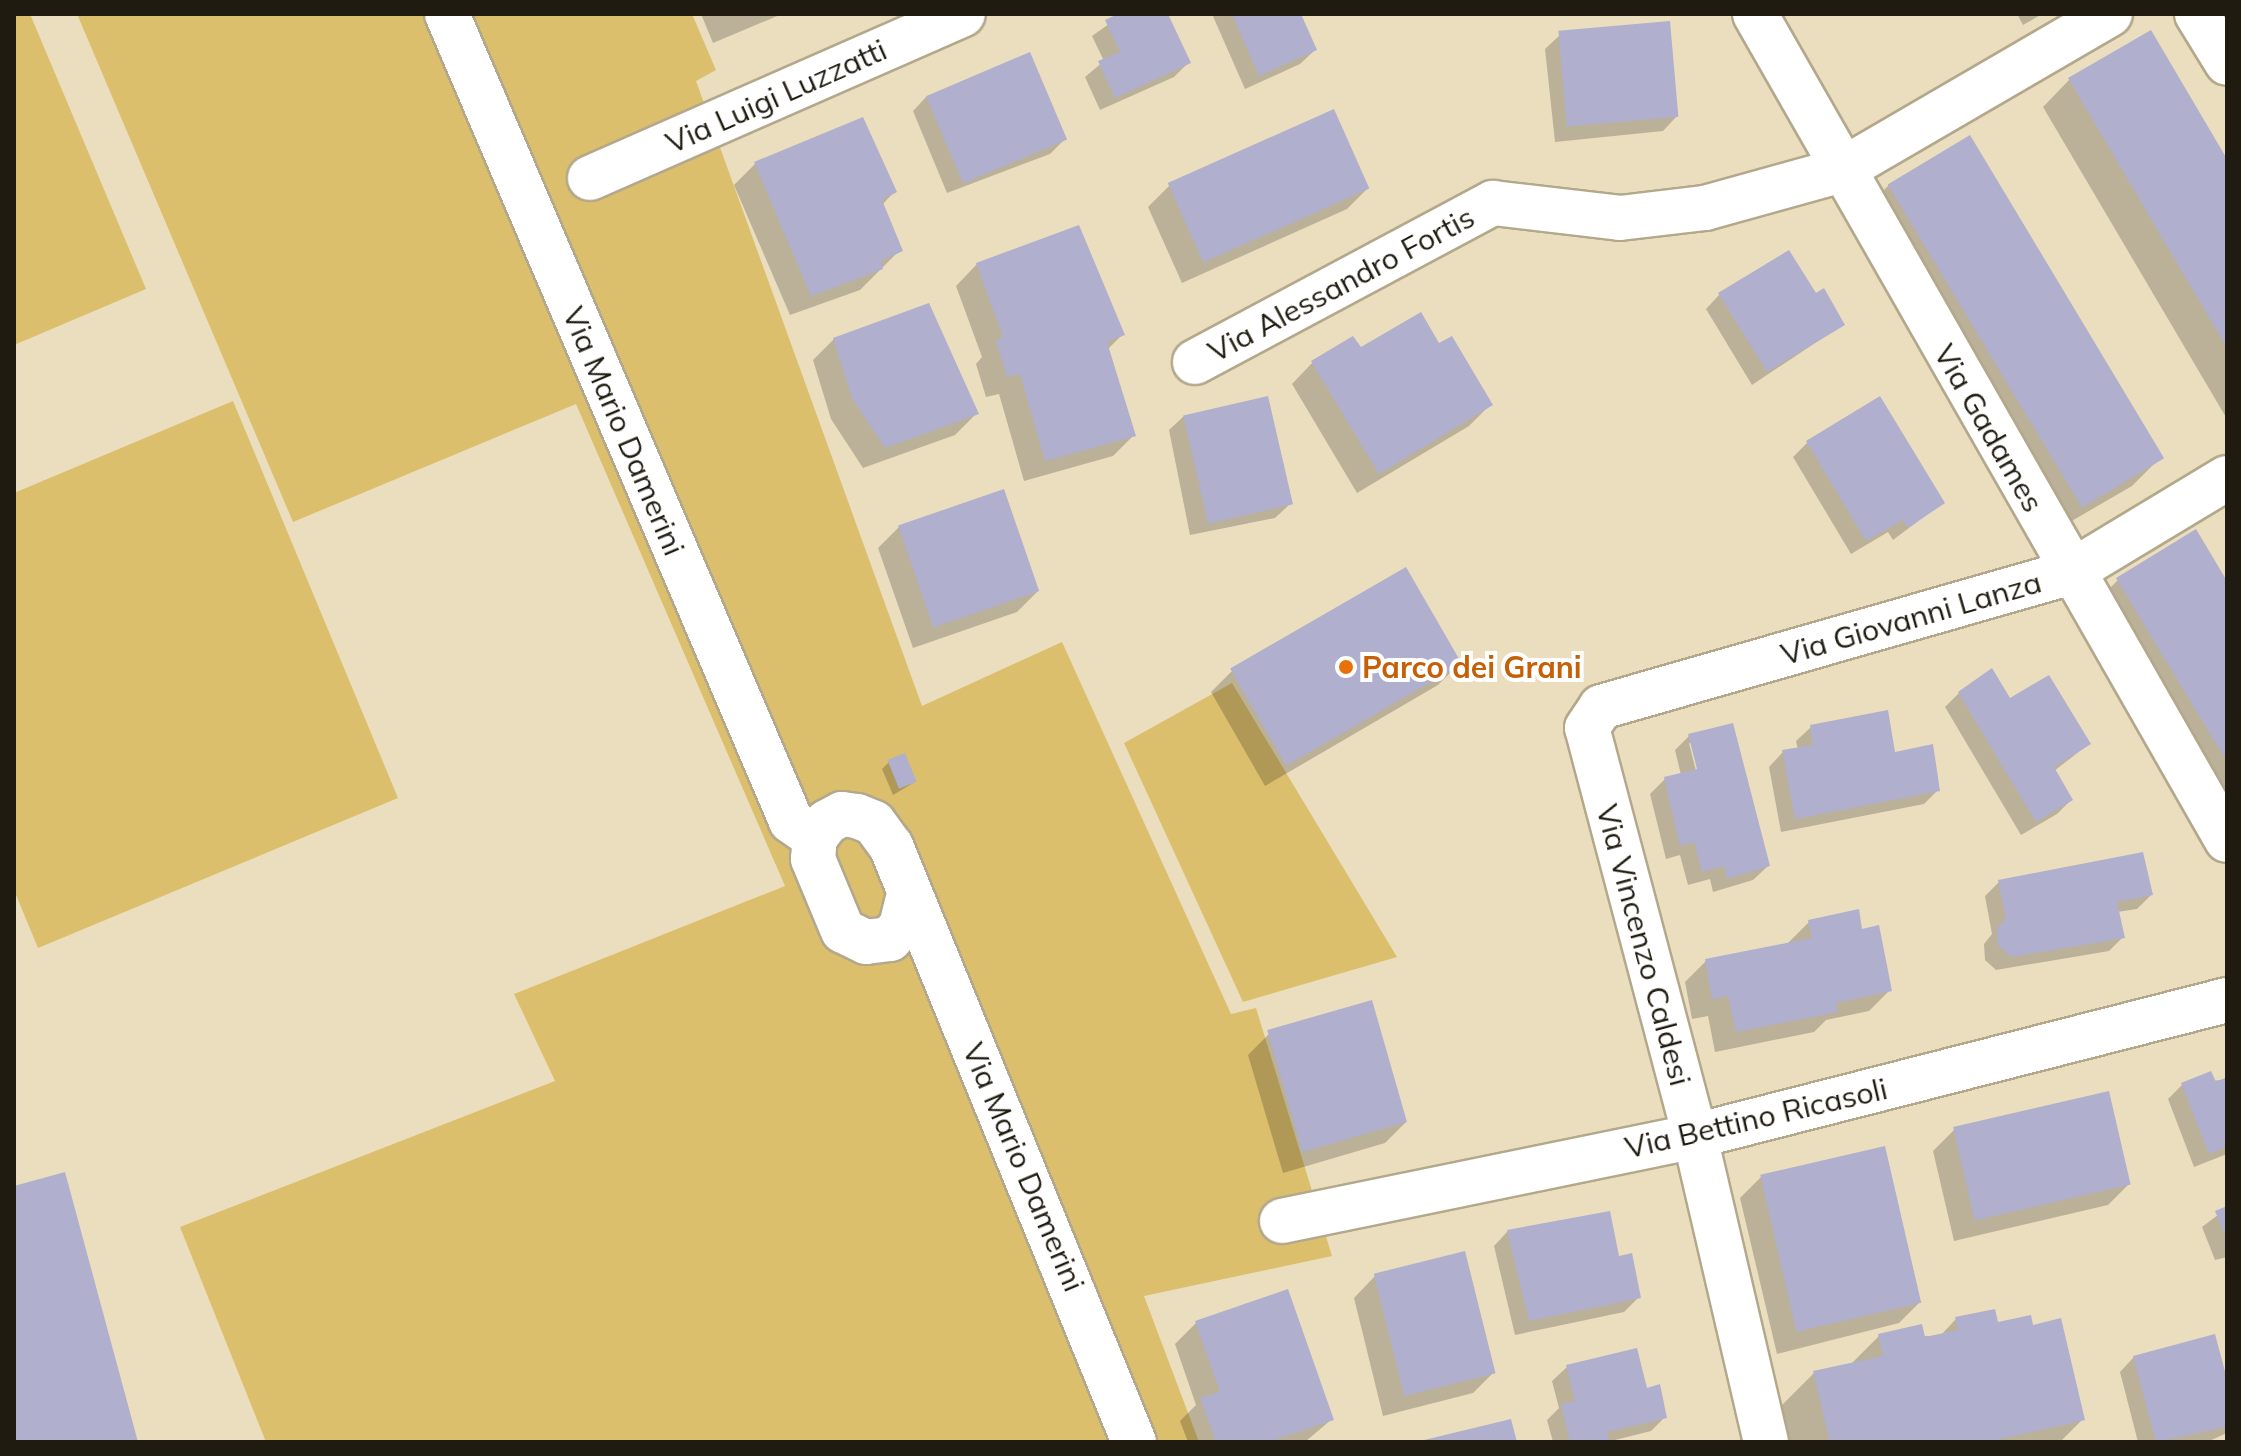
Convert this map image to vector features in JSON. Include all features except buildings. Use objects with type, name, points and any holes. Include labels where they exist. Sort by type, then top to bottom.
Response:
[{"type":"street","name":"Via Mario Damerini","points":[[447,14],[791,821],[815,838],[827,822],[842,814],[874,823],[891,846],[1066,1264],[1134,1442]]},
{"type":"street","name":"Via Luigi Luzzatti","points":[[590,178],[963,14]]},
{"type":"street","name":"Via Gadames","points":[[1755,14],[2071,572],[2227,840]]},
{"type":"street","name":"Via Alessandro Fortis","points":[[1195,362],[1493,203],[1620,218],[1705,208],[1842,170],[2110,14]]},
{"type":"street","points":[[2197,14],[2227,63]]},
{"type":"street","name":"Via Giovanni Lanza","points":[[1587,728],[1601,707],[2071,572],[2227,478]]},
{"type":"street","name":"Via Vincenzo Caldesi","points":[[1587,728],[1695,1136],[1766,1442]]},
{"type":"street","points":[[815,838],[813,859],[843,931],[866,942],[890,939],[901,926],[909,894]]},
{"type":"street","name":"Via Bettino Ricasoli","points":[[1282,1221],[1695,1136],[2227,1000]]},
{"type":"shaded area","points":[[14,14],[30,14],[146,289],[14,345]]},
{"type":"shaded area","points":[[77,14],[692,14],[716,70],[696,81],[922,706],[1062,642],[1231,1014],[1256,1008],[1332,1256],[1144,1296],[1199,1442],[266,1442],[180,1227],[555,1081],[514,994],[785,886],[576,404],[293,522]]},
{"type":"shaded area","points":[[233,401],[398,798],[38,948],[14,890],[14,493]]},
{"type":"shaded area","points":[[1232,683],[1397,957],[1243,1002],[1124,743]]},
{"type":"place","name":"Parco dei Grani","points":[[1346,667]]}]
